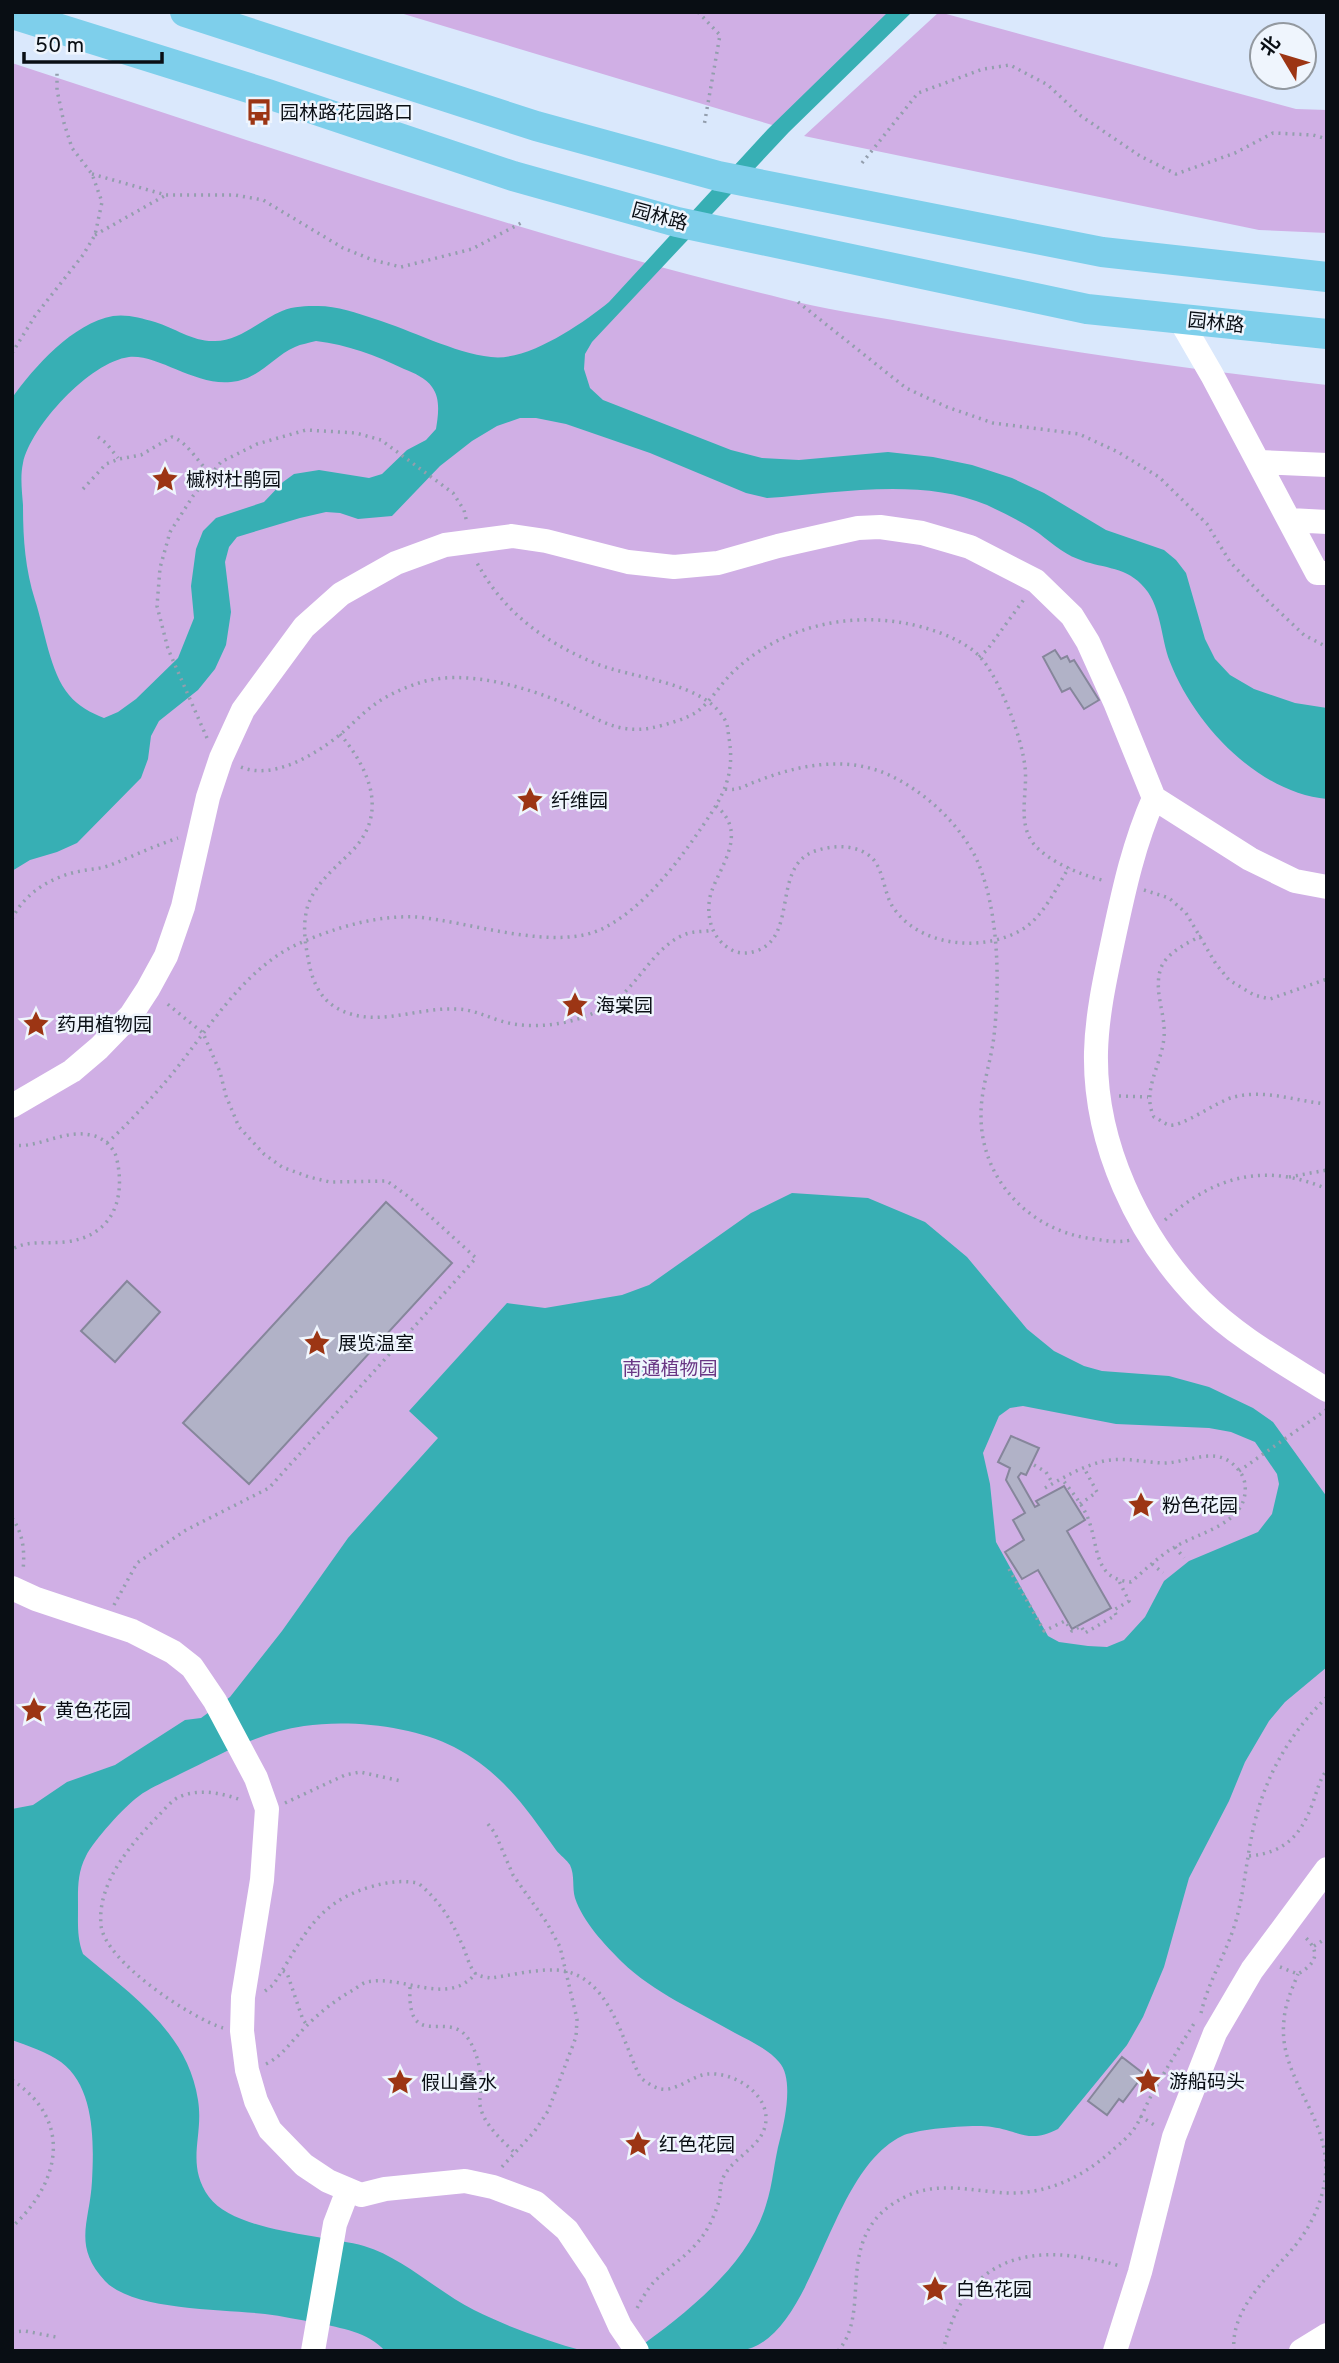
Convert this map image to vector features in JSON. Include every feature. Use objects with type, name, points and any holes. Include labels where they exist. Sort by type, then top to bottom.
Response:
[{"type":"main road","points":[[185,12],[536,126],[748,183],[1102,252],[1327,277]]},
{"type":"main road","name":"园林路","points":[[12,14],[268,94],[513,176],[677,222],[1087,309],[1327,334]]},
{"type":"street","points":[[1179,318],[1212,374],[1317,573],[1327,573]]},
{"type":"street","points":[[1259,462],[1327,465]]},
{"type":"street","points":[[1290,520],[1327,522]]},
{"type":"street","points":[[12,1106],[72,1071],[99,1048],[131,1016],[148,989],[166,957],[183,907],[220,758],[243,709],[304,627],[341,594],[396,563],[445,545],[512,536],[546,541],[628,562],[674,567],[718,563],[778,545],[858,528],[880,527],[922,533],[970,547],[1036,581],[1072,616],[1088,642],[1154,798],[1250,859],[1295,881],[1327,887]]},
{"type":"street","points":[[1154,798],[1140,828],[1124,886],[1106,975],[1096,1051],[1098,1095],[1104,1122],[1126,1194],[1149,1231],[1200,1300],[1236,1333],[1327,1390]]},
{"type":"street","points":[[14,1589],[132,1631],[173,1652],[192,1667],[215,1701],[256,1778],[267,1809],[262,1880],[243,1997],[242,2031],[247,2070],[256,2101],[270,2130],[304,2165],[328,2181],[361,2195],[435,2182],[465,2181],[493,2187],[536,2203],[567,2230],[596,2273],[629,2340]]},
{"type":"street","points":[[1117,2349],[1140,2272],[1174,2137],[1215,2033],[1252,1970],[1327,1869]]},
{"type":"street","points":[[314,2346],[335,2224],[348,2190]]},
{"type":"street","points":[[1301,2351],[1327,2335]]},
{"type":"path","points":[[698,12],[720,35],[704,126]]},
{"type":"path","points":[[862,163],[918,93],[983,69],[1010,65],[1048,85],[1081,116],[1140,156],[1176,174],[1235,153],[1273,133],[1313,135],[1327,139]]},
{"type":"path","points":[[12,353],[35,316],[83,255],[95,235],[102,202],[92,174],[72,148],[57,90],[57,71]]},
{"type":"path","points":[[92,174],[166,195],[235,195],[263,200],[343,248],[401,267],[472,249],[523,222]]},
{"type":"path","points":[[95,235],[166,195]]},
{"type":"path","points":[[798,302],[906,388],[947,407],[993,423],[1079,434],[1118,452],[1159,477],[1208,524],[1230,562],[1267,600],[1304,635],[1327,647]]},
{"type":"path","points":[[107,1143],[167,1080],[203,1032],[250,978],[276,957],[337,928],[381,919],[413,917],[554,937],[580,935],[603,928],[645,897],[690,844],[730,780],[731,750],[727,723],[718,710],[706,702],[693,692],[596,664],[533,628],[517,617],[493,590],[477,562],[464,510],[453,493],[381,440],[356,433],[306,430],[257,444],[221,462],[193,496],[170,532],[160,568],[157,606],[173,661],[213,751],[220,758],[247,769],[272,770],[314,752],[341,734],[375,704],[402,689],[422,681],[450,678],[518,686],[570,706],[609,725],[631,731],[655,727],[697,712],[706,702],[730,674],[780,639],[816,625],[858,619],[902,623],[929,629],[975,652],[994,678],[1018,738],[1025,768],[1026,828],[1033,843],[1048,856],[1093,878],[1169,898],[1186,914],[1216,964],[1229,980],[1254,995],[1270,999],[1327,979]]},
{"type":"path","points":[[98,437],[118,459]]},
{"type":"path","points":[[83,489],[106,464],[141,455],[172,437],[180,440],[211,474]]},
{"type":"path","points":[[979,657],[987,650],[1036,581]]},
{"type":"path","points":[[341,734],[352,749],[369,784],[373,816],[369,829],[316,890],[308,906],[303,934],[313,981],[334,1007],[368,1017],[396,1017],[437,1009],[457,1009],[472,1010],[499,1021],[527,1027],[562,1022],[601,1010],[629,990],[668,945],[687,934],[712,930]]},
{"type":"path","points":[[725,789],[743,788],[812,764],[836,764],[886,774],[909,786],[946,816],[975,857],[984,881],[995,940],[997,1010],[981,1115],[989,1157],[1004,1190],[1019,1205],[1054,1230],[1078,1238],[1115,1243],[1130,1240],[1149,1231],[1208,1188],[1230,1179],[1268,1175],[1287,1177],[1327,1189]]},
{"type":"path","points":[[716,806],[722,810],[728,823],[730,846],[709,903],[712,930],[731,950],[743,953],[762,948],[769,942],[780,922],[794,868],[813,852],[844,847],[857,849],[873,860],[895,911],[929,937],[961,943],[995,940],[1027,926],[1045,906],[1069,867]]},
{"type":"path","points":[[12,919],[26,897],[57,879],[79,871],[104,868],[150,847],[183,836],[199,837]]},
{"type":"path","points":[[1201,936],[1182,946],[1160,969],[1159,988],[1164,1036],[1158,1069],[1148,1097],[1154,1116],[1171,1126],[1233,1097],[1264,1094],[1327,1104]]},
{"type":"path","points":[[104,1622],[138,1563],[186,1530],[269,1488],[476,1258],[409,1197],[387,1181],[319,1180],[282,1167],[264,1154],[239,1127],[203,1032],[148,989]]},
{"type":"path","points":[[1098,1095],[1148,1097]]},
{"type":"path","points":[[12,1145],[30,1145],[47,1139],[80,1134],[93,1135],[107,1143],[116,1154],[121,1186],[117,1207],[107,1221],[92,1234],[78,1240],[36,1242],[12,1250]]},
{"type":"path","points":[[1287,1177],[1327,1170]]},
{"type":"path","points":[[1239,1471],[1327,1409]]},
{"type":"path","points":[[1045,1488],[1053,1483],[1084,1468],[1114,1459],[1166,1463],[1199,1455],[1218,1457],[1239,1471],[1245,1482],[1245,1495],[1241,1507],[1230,1520],[1175,1547],[1131,1582],[1119,1581],[1109,1576],[1100,1563],[1088,1518],[1062,1479]]},
{"type":"path","points":[[1034,1465],[1046,1472],[1053,1483]]},
{"type":"path","points":[[1080,1504],[1097,1492],[1084,1468]]},
{"type":"path","points":[[12,1518],[20,1528],[24,1553],[23,1569],[14,1589]]},
{"type":"path","points":[[1175,1547],[1184,1558]]},
{"type":"path","points":[[1152,1564],[1163,1573]]},
{"type":"path","points":[[1009,1569],[1044,1631],[1065,1621],[1072,1631],[1081,1626],[1085,1633],[1116,1615],[1114,1610],[1129,1601],[1119,1581]]},
{"type":"path","points":[[838,2351],[849,2331],[854,2277],[864,2240],[869,2229],[891,2206],[925,2190],[942,2186],[1015,2194],[1062,2184],[1103,2160],[1134,2130],[1201,2013],[1207,1988],[1222,1961],[1236,1919],[1257,1813],[1276,1762],[1294,1735],[1327,1697]]},
{"type":"path","points":[[1249,1857],[1274,1852],[1296,1835],[1304,1824],[1327,1769]]},
{"type":"path","points":[[242,2031],[209,2024],[179,2007],[116,1955],[101,1927],[103,1900],[128,1850],[178,1797],[211,1792],[267,1809],[288,1803],[319,1785],[345,1775],[360,1772],[401,1781]]},
{"type":"path","points":[[488,1824],[495,1833],[513,1875],[554,1935],[564,1958],[577,2019],[576,2036],[548,2111],[534,2132],[499,2170],[493,2187]]},
{"type":"path","points":[[243,1997],[260,1995],[273,1985],[312,1924],[325,1909],[341,1898],[390,1882],[418,1883],[437,1900],[450,1918],[476,1973],[491,1978],[556,1970],[580,1975],[602,1995],[640,2077],[648,2084],[667,2090],[708,2074],[727,2075],[758,2095],[765,2107],[766,2121],[760,2136],[750,2150],[724,2174],[719,2201],[707,2230],[681,2262],[657,2278],[634,2313],[629,2340]]},
{"type":"path","points":[[1314,1946],[1327,1938]]},
{"type":"path","points":[[282,1971],[287,1973],[307,2025]]},
{"type":"path","points":[[247,2070],[270,2062],[284,2052],[327,2006],[366,1982],[443,1990],[469,1982],[476,1973]]},
{"type":"path","points":[[1234,2351],[1233,2339],[1244,2311],[1267,2275],[1307,2229],[1315,2215],[1325,2178],[1320,2131],[1310,2105],[1293,2077],[1286,2051],[1283,2023],[1286,2003],[1298,1974]]},
{"type":"path","points":[[411,1986],[412,2014],[420,2023],[432,2028],[456,2028],[467,2036],[481,2076],[480,2104],[485,2119],[514,2152]]},
{"type":"path","points":[[12,2080],[26,2089],[42,2106],[52,2128],[53,2155],[46,2183],[34,2204],[12,2227]]},
{"type":"path","points":[[943,2351],[947,2333],[962,2302],[985,2275],[1017,2258],[1054,2253],[1076,2255],[1140,2272]]},
{"type":"path","points":[[12,2332],[25,2331],[56,2337]]},
{"type":"green space","points":[[397,12],[905,12],[779,127]]},
{"type":"green space","points":[[939,12],[1296,109],[1327,110],[1327,233],[1259,230],[804,136]]},
{"type":"green space","name":"南通植物园","points":[[12,63],[491,218],[797,302],[1065,350],[1327,385],[1327,2351],[12,2351]]},
{"type":"shaded area","points":[[888,12],[912,12],[789,132],[592,342],[585,354],[584,369],[590,388],[603,400],[731,450],[762,458],[799,460],[888,452],[972,465],[1012,478],[1044,493],[1106,530],[1164,550],[1186,573],[1205,639],[1215,659],[1230,675],[1254,689],[1295,703],[1327,708],[1327,799],[1301,794],[1277,784],[1253,769],[1212,731],[1181,685],[1170,662],[1153,601],[1141,584],[1127,574],[1072,556],[1028,526],[987,505],[962,496],[907,489],[767,498],[746,493],[650,453],[566,424],[520,418],[497,426],[472,441],[440,466],[392,516],[358,519],[326,512],[237,537],[229,547],[225,562],[231,612],[226,645],[215,669],[198,690],[159,721],[151,736],[148,759],[141,778],[77,843],[30,860],[12,871],[12,398],[43,360],[83,327],[113,316],[145,319],[192,337],[215,341],[233,338],[286,309],[314,306],[354,312],[477,355],[505,357],[521,354],[553,340],[609,302],[768,129]],"holes":[[[316,341],[372,355],[426,381],[437,397],[436,429],[426,440],[407,450],[382,474],[369,478],[319,470],[294,474],[264,502],[216,518],[203,531],[196,549],[191,586],[194,618],[178,658],[136,699],[118,712],[104,718],[76,703],[57,675],[27,565],[22,473],[28,448],[37,432],[64,398],[80,383],[114,361],[140,357],[204,379],[231,382],[250,377],[297,346]]]},
{"type":"shaded area","points":[[792,1193],[868,1198],[925,1222],[967,1257],[1027,1329],[1054,1351],[1084,1366],[1102,1371],[1169,1376],[1209,1387],[1253,1408],[1273,1422],[1327,1497],[1327,1667],[1285,1702],[1269,1721],[1245,1762],[1229,1801],[1189,1878],[1164,1967],[1143,2017],[1127,2045],[1058,2129],[1032,2136],[984,2126],[933,2129],[902,2136],[876,2155],[855,2184],[837,2217],[805,2288],[787,2318],[766,2340],[740,2351],[634,2351],[693,2305],[730,2269],[757,2227],[766,2205],[784,2121],[787,2088],[784,2069],[775,2057],[764,2049],[662,1992],[622,1962],[583,1916],[575,1898],[569,1863],[512,1792],[471,1757],[438,1740],[401,1729],[341,1723],[288,1729],[240,1745],[154,1787],[133,1801],[110,1824],[90,1849],[80,1875],[78,1926],[83,1954],[155,2017],[183,2055],[198,2100],[198,2173],[209,2197],[221,2209],[259,2225],[347,2242],[378,2251],[474,2310],[528,2333],[584,2351],[385,2351],[371,2339],[335,2327],[271,2315],[180,2307],[136,2298],[118,2291],[105,2281],[95,2268],[86,2244],[93,2150],[90,2117],[80,2086],[61,2062],[44,2052],[12,2040],[12,1809],[33,1805],[67,1782],[115,1765],[185,1720],[201,1718],[230,1697],[282,1631],[348,1538],[438,1438],[409,1411],[507,1303],[545,1308],[622,1295],[649,1285],[751,1213]],"holes":[[[1023,1406],[1116,1424],[1209,1428],[1231,1432],[1255,1442],[1277,1474],[1279,1484],[1272,1514],[1258,1532],[1189,1561],[1164,1581],[1145,1617],[1124,1640],[1107,1647],[1059,1642],[1048,1636],[996,1542],[990,1484],[983,1453],[999,1416],[1010,1408]]]},
{"type":"building","points":[[1055,650],[1061,659],[1067,656],[1070,662],[1074,660],[1099,700],[1084,709],[1070,688],[1062,692],[1043,657]]},
{"type":"building","points":[[386,1202],[452,1263],[249,1484],[183,1423]]},
{"type":"building","points":[[127,1281],[160,1312],[115,1362],[81,1331]]},
{"type":"building","points":[[1011,1436],[1039,1448],[1026,1475],[1021,1473],[1018,1477],[1035,1507],[1039,1505],[1036,1501],[1064,1486],[1085,1520],[1067,1531],[1111,1608],[1072,1629],[1038,1570],[1022,1579],[1005,1552],[1024,1540],[1013,1520],[1025,1513],[1006,1480],[1010,1468],[998,1462]]},
{"type":"building","points":[[1122,2057],[1144,2074],[1123,2102],[1119,2099],[1107,2115],[1088,2101]]},
{"type":"place","name":"园林路花园路口","points":[[259,112]]},
{"type":"place","name":"槭树杜鹃园","points":[[165,479]]},
{"type":"place","name":"纤维园","points":[[530,800]]},
{"type":"place","name":"海棠园","points":[[575,1005]]},
{"type":"place","name":"药用植物园","points":[[36,1024]]},
{"type":"place","name":"展览温室","points":[[317,1343]]},
{"type":"place","name":"粉色花园","points":[[1141,1505]]},
{"type":"place","name":"黄色花园","points":[[34,1710]]},
{"type":"place","name":"游船码头","points":[[1148,2081]]},
{"type":"place","name":"假山叠水","points":[[400,2082]]},
{"type":"place","name":"红色花园","points":[[638,2144]]},
{"type":"place","name":"白色花园","points":[[935,2289]]}]
